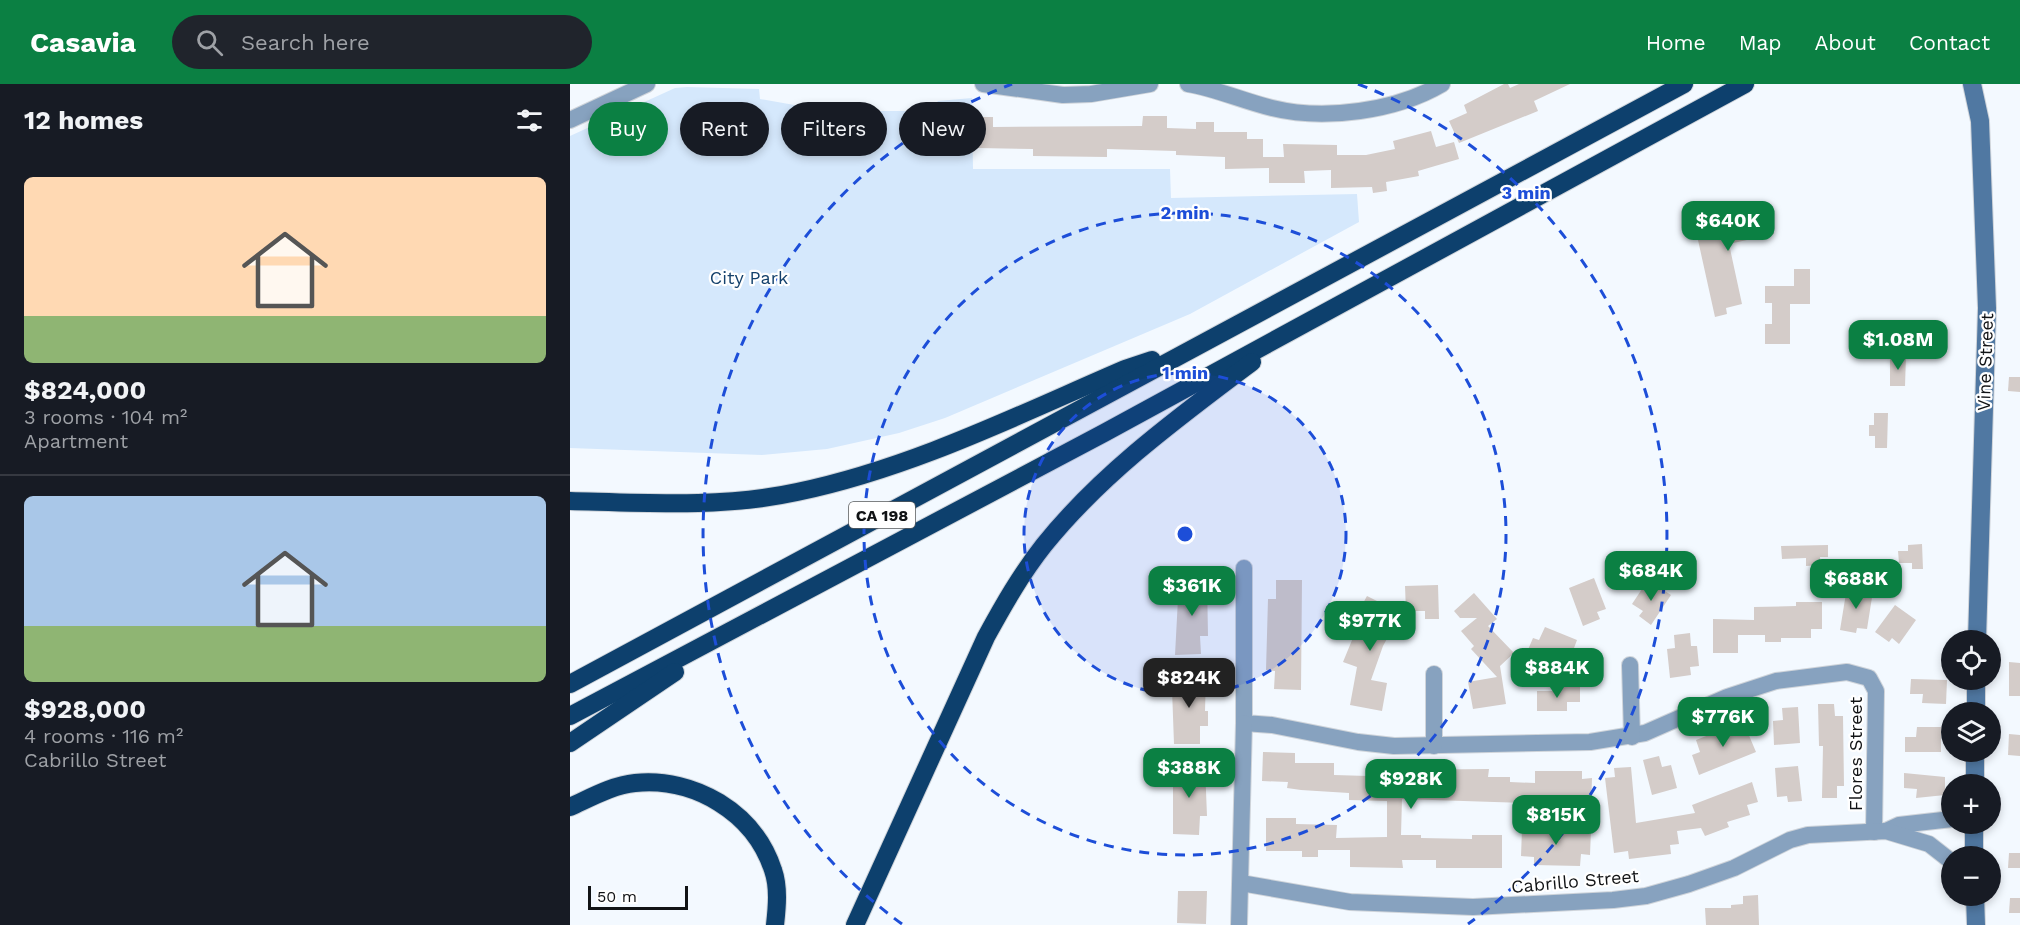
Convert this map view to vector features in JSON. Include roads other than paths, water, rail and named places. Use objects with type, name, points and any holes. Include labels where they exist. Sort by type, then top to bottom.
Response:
[{"type":"highway","name":"CA 198","points":[[570,684],[1684,84]]},
{"type":"highway","name":"CA 198","points":[[570,717],[1104,433],[1745,84]]},
{"type":"highway","points":[[855,925],[986,638],[1008,596],[1044,545],[1098,487],[1183,414],[1306,321]]},
{"type":"highway","points":[[570,501],[723,502],[796,493],[892,468],[1125,369],[1194,347]]},
{"type":"highway","name":"CA 198","points":[[570,743],[755,618]]},
{"type":"highway","points":[[570,807],[633,783],[659,782],[687,787],[715,797],[735,814],[756,839],[773,870],[778,902],[775,925]]},
{"type":"street","points":[[570,120],[647,84]]},
{"type":"street","points":[[983,84],[1064,89],[1091,94],[1150,84]]},
{"type":"street","points":[[1188,84],[1241,91],[1274,109],[1306,112],[1353,111],[1397,105],[1422,96],[1442,84]]},
{"type":"street","name":"Vine Street","points":[[1972,84],[1980,121],[1987,308],[1977,630]]},
{"type":"street","points":[[1239,925],[1244,723],[1244,568]]},
{"type":"street","points":[[1244,723],[1272,725],[1358,742],[1434,746],[1528,744],[1632,737],[1629,665]]},
{"type":"street","name":"Flores Street","points":[[1632,737],[1676,721],[1761,684],[1839,672],[1857,673],[1869,678],[1876,691],[1880,831]]},
{"type":"street","points":[[1434,674],[1434,746]]},
{"type":"street","name":"Cabrillo Street","points":[[1241,883],[1350,902],[1473,907],[1613,900],[1646,896],[1714,876],[1790,840],[1819,834],[1880,831],[1899,825],[1941,820]]},
{"type":"street","name":"Cabrillo Street","points":[[1880,831],[1929,844],[1941,853]]},
{"type":"street","points":[[1975,906],[1976,925]]},
{"type":"park label","name":"City Park","points":[[749,277]]}]
